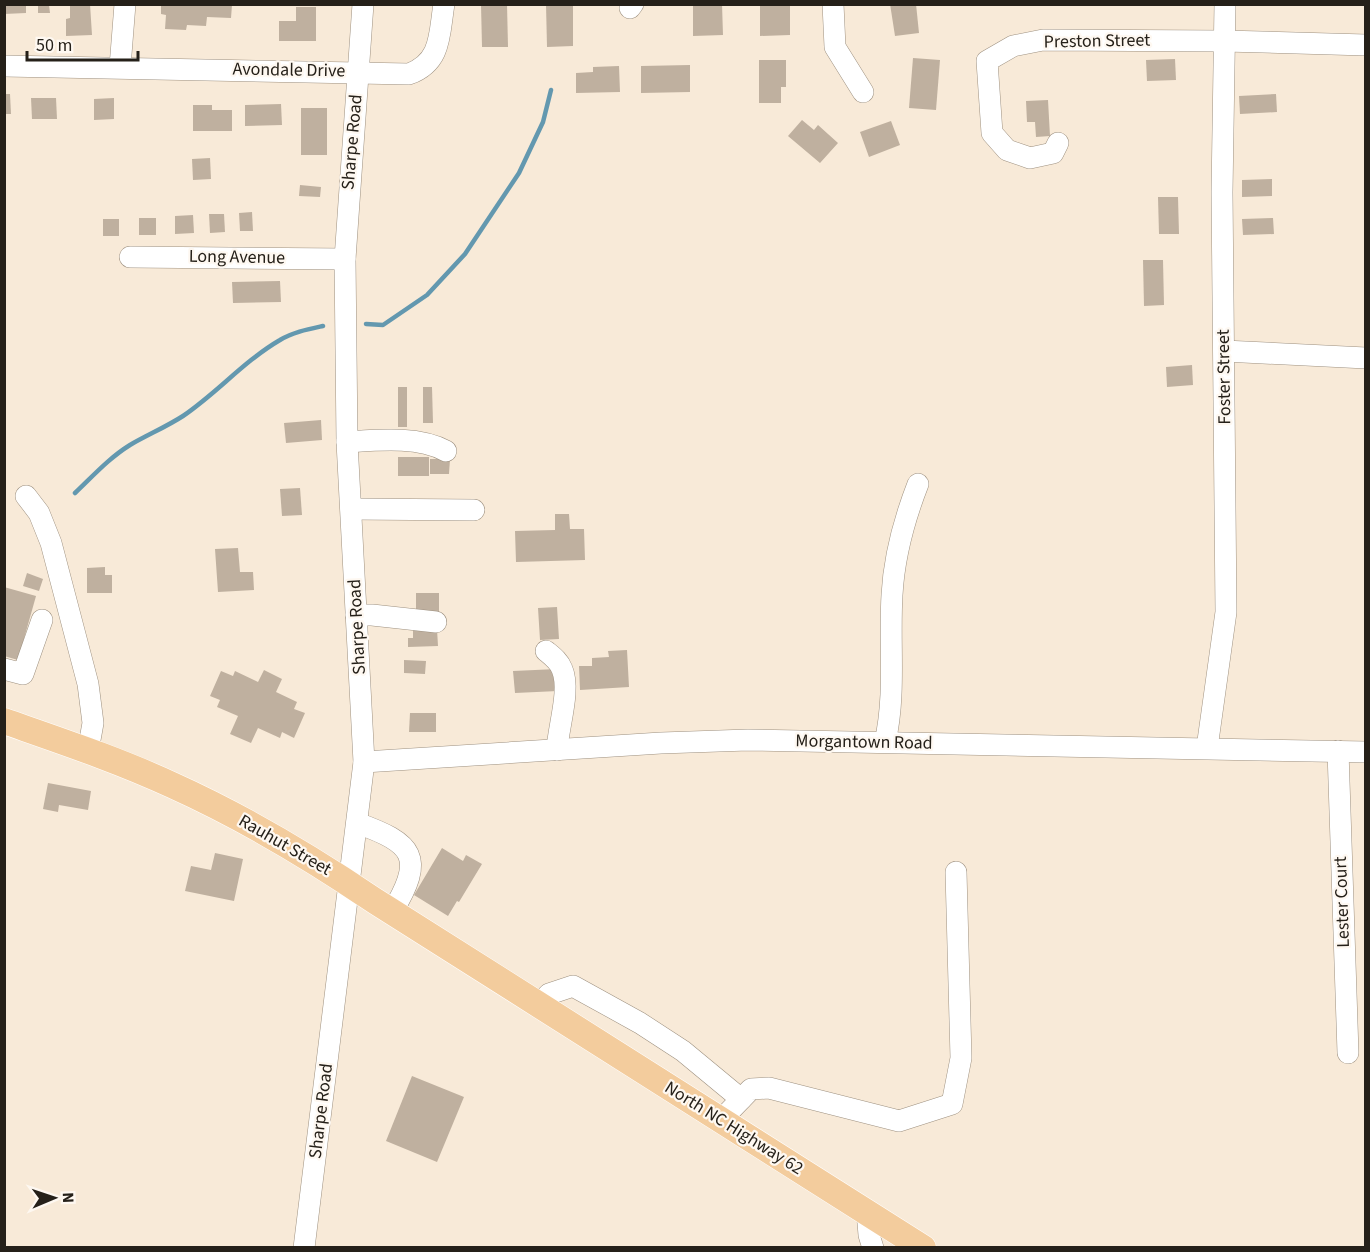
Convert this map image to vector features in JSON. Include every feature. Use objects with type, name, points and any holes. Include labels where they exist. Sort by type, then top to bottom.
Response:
[{"type":"main road","name":"Rauhut Street","points":[[4,722],[88,751],[206,801],[318,862],[541,1007]]},
{"type":"main road","name":"North NC Highway 62","points":[[541,1007],[923,1248]]},
{"type":"street","points":[[120,67],[125,4]]},
{"type":"street","name":"Sharpe Road","points":[[304,1248],[364,762],[347,442],[345,259],[363,4]]},
{"type":"street","name":"Avondale Drive","points":[[4,66],[409,74],[421,70],[433,57],[444,4]]},
{"type":"street","points":[[833,4],[836,47],[863,92]]},
{"type":"street","name":"Foster Street","points":[[1207,748],[1226,612],[1222,192],[1225,4]]},
{"type":"street","name":"Preston Street","points":[[1058,143],[1053,153],[1030,158],[1007,150],[992,133],[987,61],[1012,46],[1044,40],[1224,41],[1365,45]]},
{"type":"street","name":"Long Avenue","points":[[129,257],[345,259]]},
{"type":"street","points":[[1224,351],[1365,358]]},
{"type":"street","points":[[347,442],[369,440],[433,444],[446,451]]},
{"type":"street","points":[[885,742],[890,718],[894,569],[907,512],[918,484]]},
{"type":"street","points":[[26,496],[39,513],[51,543],[88,684],[93,723],[88,751]]},
{"type":"street","points":[[351,509],[474,510]]},
{"type":"street","points":[[356,615],[436,622]]},
{"type":"street","points":[[4,669],[22,674],[42,620]]},
{"type":"street","points":[[546,651],[558,662],[563,671],[564,698],[557,750]]},
{"type":"street","name":"Morgantown Road","points":[[364,762],[748,740],[1365,752]]},
{"type":"street","name":"Lester Court","points":[[1338,751],[1348,1053]]},
{"type":"street","points":[[357,823],[385,833],[407,850],[412,864],[403,893],[392,912]]},
{"type":"street","points":[[721,1120],[751,1089],[769,1088],[899,1121],[952,1104],[961,1058],[956,872]]},
{"type":"street","points":[[541,1007],[549,994],[573,986],[683,1051],[741,1099]]},
{"type":"street","points":[[867,1211],[868,1235],[873,1248]]},
{"type":"building","points":[[90,4],[92,35],[66,36],[66,19],[70,18],[70,5]]},
{"type":"building","points":[[161,4],[232,5],[231,18],[207,17],[206,26],[187,25],[186,30],[165,29],[166,15],[161,14]]},
{"type":"building","points":[[481,4],[507,4],[508,47],[482,47]]},
{"type":"building","points":[[546,4],[573,4],[573,46],[547,47]]},
{"type":"building","points":[[693,4],[722,4],[723,35],[693,36]]},
{"type":"building","points":[[760,4],[790,4],[790,35],[760,36]]},
{"type":"building","points":[[890,4],[916,4],[919,33],[895,36]]},
{"type":"building","points":[[4,5],[26,5],[26,13],[4,14]]},
{"type":"building","points":[[38,5],[49,5],[50,13],[38,13]]},
{"type":"building","points":[[296,7],[316,7],[316,41],[279,41],[279,21],[296,21]]},
{"type":"building","points":[[913,58],[940,60],[936,110],[909,108]]},
{"type":"building","points":[[1175,59],[1176,80],[1147,81],[1146,60]]},
{"type":"building","points":[[759,60],[786,60],[786,87],[781,87],[781,103],[759,103]]},
{"type":"building","points":[[690,65],[690,92],[641,93],[641,66]]},
{"type":"building","points":[[619,66],[620,92],[576,93],[576,73],[593,72],[593,67]]},
{"type":"building","points":[[4,94],[10,94],[11,114],[4,114]]},
{"type":"building","points":[[1276,94],[1277,112],[1240,114],[1239,96]]},
{"type":"building","points":[[31,98],[56,98],[57,119],[32,119]]},
{"type":"building","points":[[114,98],[114,119],[94,120],[94,99]]},
{"type":"building","points":[[1048,100],[1050,136],[1036,137],[1035,122],[1027,122],[1026,101]]},
{"type":"building","points":[[281,104],[282,125],[245,126],[245,105]]},
{"type":"building","points":[[193,105],[212,105],[212,110],[232,110],[232,131],[193,131]]},
{"type":"building","points":[[301,108],[327,108],[327,155],[301,155]]},
{"type":"building","points":[[802,120],[814,130],[818,125],[838,143],[820,163],[788,136]]},
{"type":"building","points":[[891,121],[900,145],[869,157],[860,132]]},
{"type":"building","points":[[210,158],[211,179],[193,180],[192,159]]},
{"type":"building","points":[[1272,179],[1272,196],[1242,197],[1242,180]]},
{"type":"building","points":[[300,185],[321,187],[320,197],[299,196]]},
{"type":"building","points":[[1158,197],[1178,197],[1179,234],[1159,234]]},
{"type":"building","points":[[252,212],[253,231],[240,231],[239,213]]},
{"type":"building","points":[[209,214],[224,214],[225,232],[210,233]]},
{"type":"building","points":[[193,215],[194,233],[175,234],[175,216]]},
{"type":"building","points":[[139,218],[156,218],[156,235],[139,235]]},
{"type":"building","points":[[1273,218],[1274,234],[1243,235],[1242,219]]},
{"type":"building","points":[[103,219],[119,219],[119,236],[103,236]]},
{"type":"building","points":[[1143,260],[1163,260],[1164,305],[1144,306]]},
{"type":"building","points":[[280,281],[281,302],[233,303],[232,282]]},
{"type":"building","points":[[1192,365],[1193,385],[1167,387],[1166,367]]},
{"type":"building","points":[[398,387],[407,387],[407,427],[398,427]]},
{"type":"building","points":[[423,387],[432,387],[433,423],[423,423]]},
{"type":"building","points":[[321,420],[322,440],[286,443],[284,423]]},
{"type":"building","points":[[398,457],[429,457],[429,476],[398,476]]},
{"type":"building","points":[[430,459],[450,459],[449,474],[430,474]]},
{"type":"building","points":[[300,488],[302,515],[282,516],[280,489]]},
{"type":"building","points":[[555,514],[569,514],[570,529],[584,529],[585,560],[516,562],[515,531],[555,530]]},
{"type":"building","points":[[238,548],[240,572],[253,572],[254,590],[218,592],[215,549]]},
{"type":"building","points":[[105,567],[105,575],[112,575],[112,593],[87,593],[87,568]]},
{"type":"building","points":[[27,573],[43,579],[39,591],[23,586]]},
{"type":"building","points":[[4,587],[36,596],[18,660],[4,656]]},
{"type":"building","points":[[416,593],[439,593],[439,614],[416,614]]},
{"type":"building","points":[[557,607],[559,639],[540,640],[538,608]]},
{"type":"building","points":[[413,629],[437,629],[438,646],[408,647],[408,638],[413,638]]},
{"type":"building","points":[[627,650],[629,687],[580,690],[579,666],[592,666],[592,658],[609,657],[608,651]]},
{"type":"building","points":[[404,660],[426,661],[425,674],[404,673]]},
{"type":"building","points":[[557,669],[558,691],[515,693],[513,671]]},
{"type":"building","points":[[264,670],[282,679],[276,692],[297,702],[294,709],[305,713],[294,738],[282,732],[280,738],[258,728],[251,743],[230,734],[238,716],[217,707],[220,700],[210,696],[221,671],[233,676],[235,671],[258,682]]},
{"type":"building","points":[[410,713],[436,713],[436,732],[409,732]]},
{"type":"building","points":[[48,783],[91,791],[88,810],[59,805],[58,812],[43,809]]},
{"type":"building","points":[[442,848],[463,861],[466,855],[482,864],[448,916],[414,895]]},
{"type":"building","points":[[215,853],[243,859],[234,901],[185,891],[191,866],[211,870]]},
{"type":"building","points":[[412,1076],[464,1097],[437,1162],[386,1141]]},
{"type":"waterway","points":[[366,324],[383,325],[427,295],[465,254],[519,173],[543,122],[551,90]]},
{"type":"waterway","points":[[75,493],[122,450],[183,416],[267,348],[290,335],[323,326]]}]
